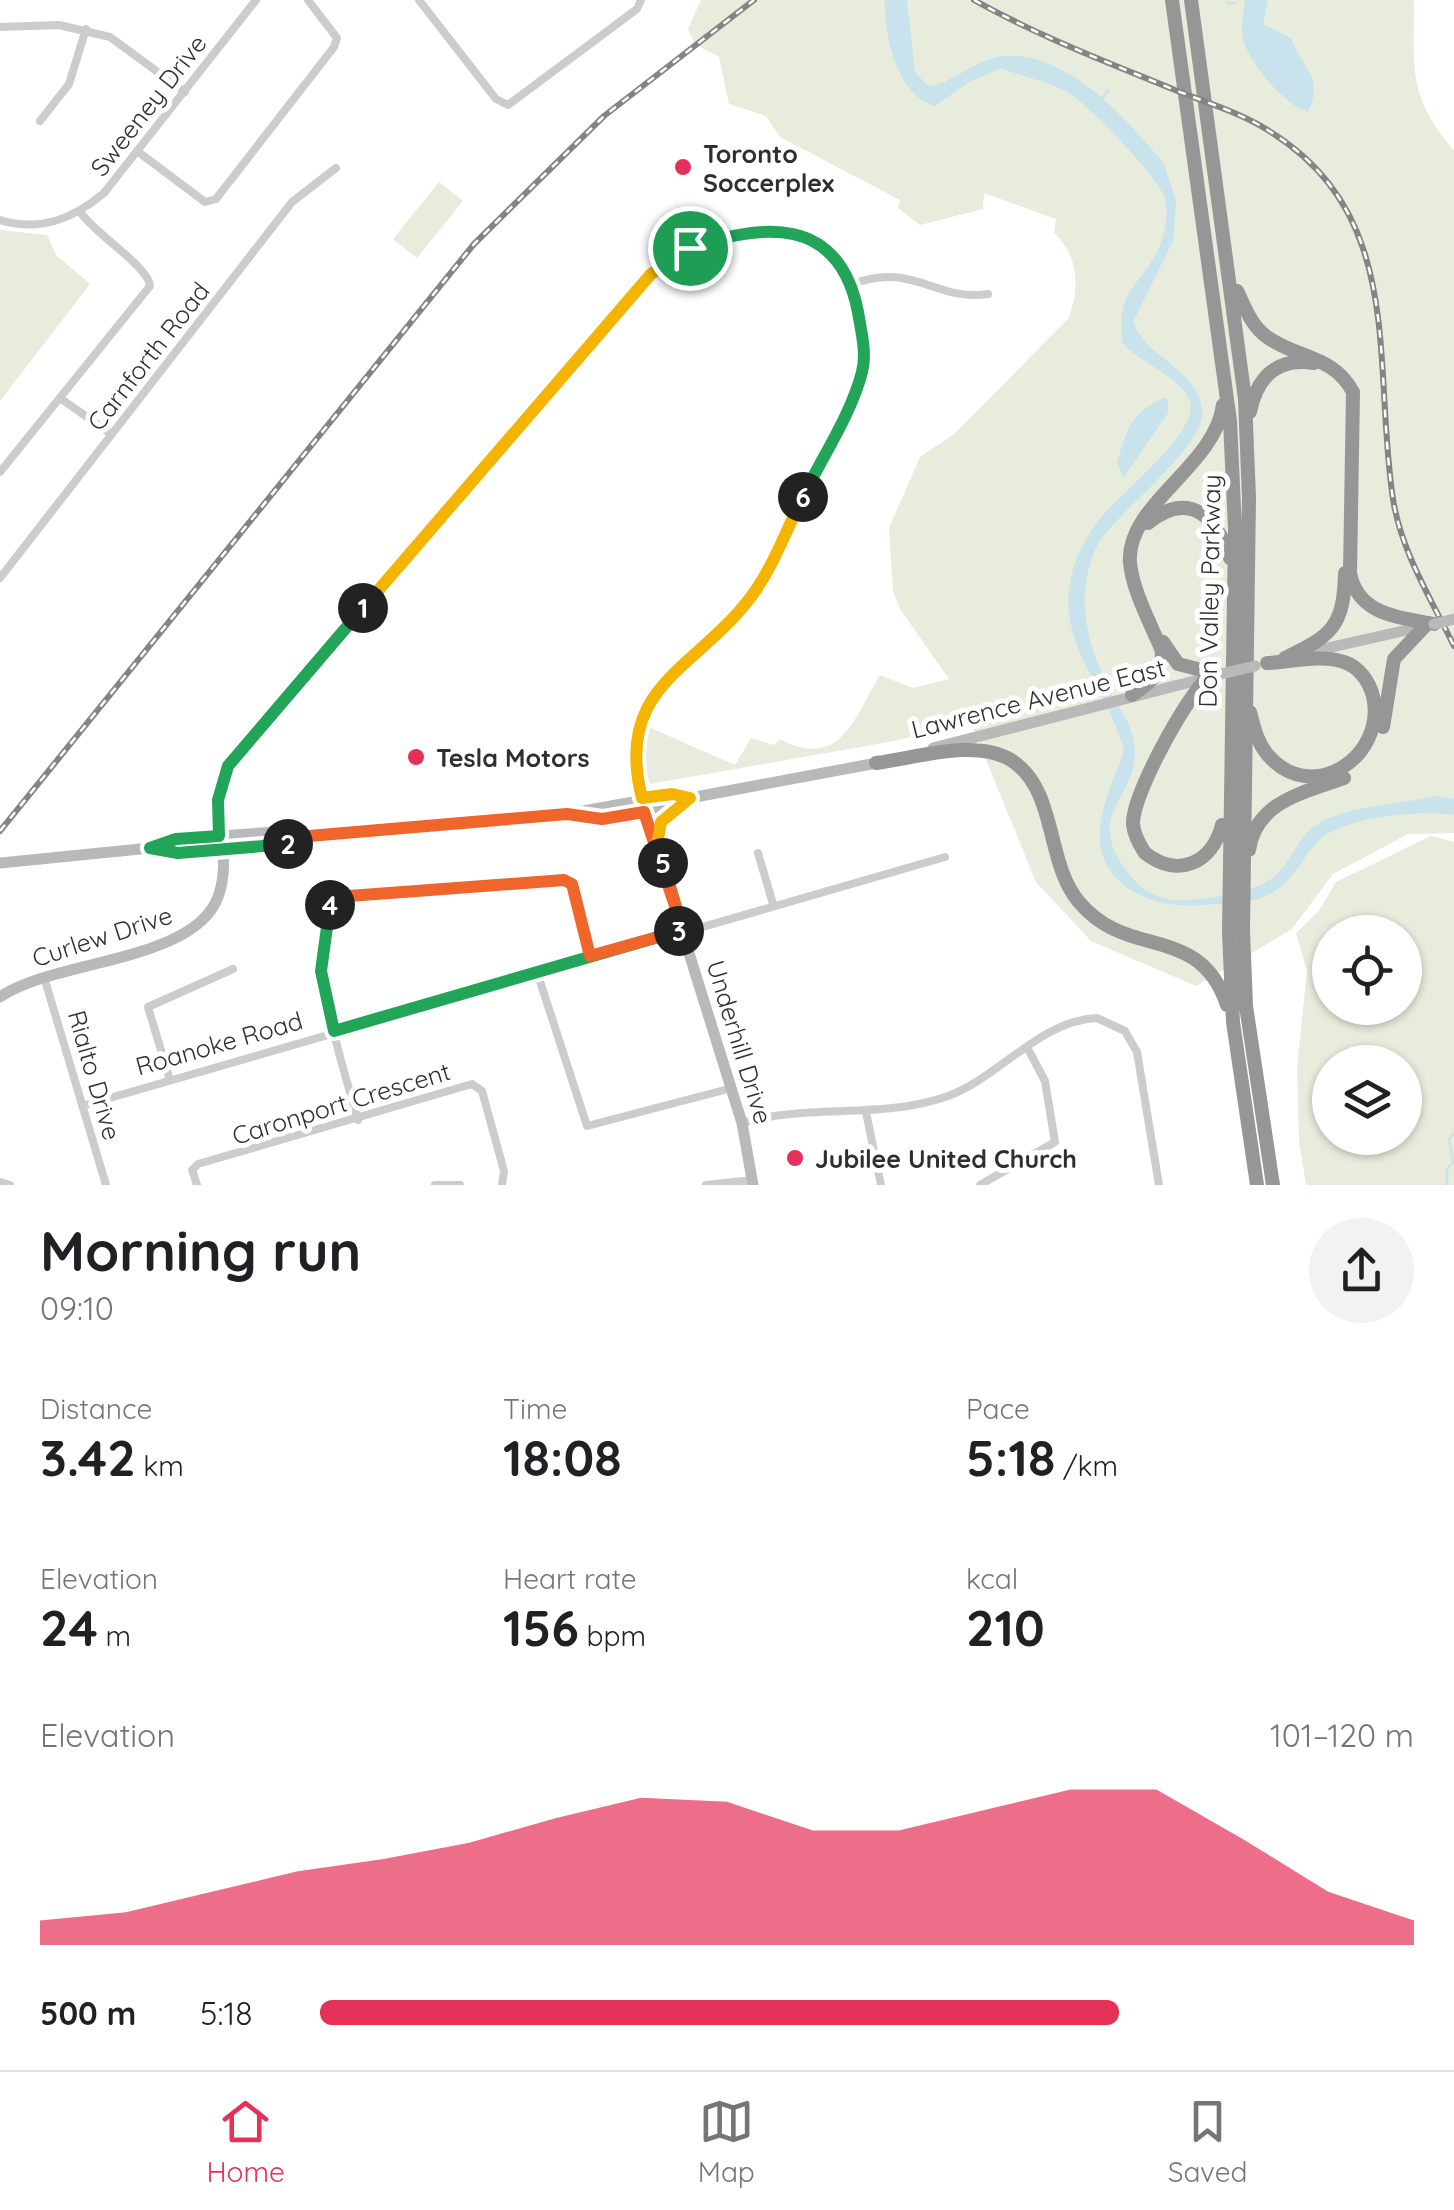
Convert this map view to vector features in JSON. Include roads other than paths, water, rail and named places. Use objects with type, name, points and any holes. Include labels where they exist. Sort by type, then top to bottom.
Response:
[{"type":"highway","name":"Don Valley Parkway","points":[[1172,0],[1226,380],[1233,472],[1234,568],[1227,865],[1273,1185]]},
{"type":"highway","name":"Don Valley Parkway","points":[[1191,0],[1230,276],[1246,433],[1242,875],[1233,1022],[1256,1185]]},
{"type":"highway","points":[[1230,276],[1253,323],[1266,337],[1329,364],[1353,392],[1350,573],[1356,592],[1376,611],[1429,625]]},
{"type":"highway","points":[[1246,433],[1260,382],[1275,367],[1310,362],[1342,382],[1348,406],[1344,602],[1338,620],[1326,636],[1284,658]]},
{"type":"highway","points":[[1132,695],[1152,681],[1162,664],[1162,652],[1132,574],[1132,544],[1156,506],[1212,442],[1222,418],[1226,380]]},
{"type":"highway","points":[[1228,800],[1217,841],[1201,860],[1180,866],[1164,865],[1138,844],[1133,824],[1138,805],[1180,712],[1213,676],[1188,670],[1170,657],[1136,572],[1134,553],[1150,521],[1180,509],[1213,520],[1222,531],[1234,568]]},
{"type":"highway","points":[[1242,875],[1262,816],[1295,796],[1346,778],[1372,754],[1380,738],[1394,659],[1429,625]]},
{"type":"highway","points":[[1245,696],[1258,742],[1281,767],[1296,774],[1330,774],[1360,756],[1370,741],[1376,712],[1364,676],[1342,661],[1261,664]]},
{"type":"highway","points":[[876,763],[986,750],[1014,762],[1038,794],[1077,900],[1108,927],[1203,962],[1215,973],[1233,1022]]},
{"type":"street","name":"Sweeney Drive","points":[[0,220],[38,225],[81,212],[104,194],[256,0]]},
{"type":"street","points":[[138,151],[195,196],[206,202],[216,198],[334,46],[336,38],[308,0]]},
{"type":"street","points":[[419,0],[496,99],[508,105],[640,3]]},
{"type":"street","points":[[0,27],[86,29],[110,36],[185,92]]},
{"type":"street","points":[[40,122],[69,84],[86,29]]},
{"type":"street","name":"Carnforth Road","points":[[0,578],[292,202],[312,182],[336,168]]},
{"type":"street","points":[[0,472],[150,286],[146,274],[93,230],[81,212]]},
{"type":"street","name":"Curlew Drive","points":[[0,997],[44,977],[192,931],[218,898],[220,787],[236,755],[663,262],[737,232],[776,229],[800,236],[824,251],[850,285]]},
{"type":"street","points":[[850,285],[896,274],[964,294],[988,294]]},
{"type":"street","name":"Underhill Drive","points":[[753,1182],[732,1088],[643,805],[635,753],[648,701],[751,597],[862,376],[862,333],[850,285]]},
{"type":"street","points":[[60,398],[111,434]]},
{"type":"street","name":"Lawrence Avenue East","points":[[0,862],[150,848],[178,853],[219,843],[285,845],[309,836],[567,814],[602,819],[643,805],[876,763],[1132,695],[1454,619]]},
{"type":"street","points":[[657,845],[662,820],[690,798]]},
{"type":"street","points":[[758,853],[773,904]]},
{"type":"street","name":"Lawrence Avenue East","points":[[0,854],[37,856]]},
{"type":"street","name":"Roanoke Road","points":[[82,1106],[945,856]]},
{"type":"street","points":[[358,1120],[321,971],[328,910],[342,898],[564,880],[572,884],[590,956]]},
{"type":"street","points":[[169,1078],[148,1006],[233,970]]},
{"type":"street","points":[[537,972],[586,1126],[732,1088]]},
{"type":"street","name":"Rialto Drive","points":[[44,977],[106,1185]]},
{"type":"street","points":[[742,1123],[866,1112],[950,1095],[1086,1018],[1096,1018],[1125,1031],[1137,1052],[1159,1185]]},
{"type":"street","points":[[980,1185],[1055,1142],[1047,1086],[1028,1049]]},
{"type":"street","name":"Caronport Crescent","points":[[197,1185],[192,1174],[198,1164],[476,1085],[482,1091],[504,1171],[502,1185]]},
{"type":"street","points":[[866,1112],[881,1185]]},
{"type":"street","points":[[0,1182],[10,1185]]},
{"type":"street","points":[[706,1185],[753,1182]]},
{"type":"street","points":[[434,1185],[460,1185]]},
{"type":"water","points":[[885,0],[907,0],[915,72],[928,86],[995,57],[1027,57],[1049,64],[1090,88],[1142,138],[1164,164],[1176,201],[1173,241],[1133,322],[1148,345],[1191,383],[1202,408],[1200,424],[1175,461],[1104,535],[1095,550],[1085,588],[1091,642],[1134,742],[1130,778],[1111,819],[1110,834],[1115,852],[1129,874],[1148,892],[1168,899],[1227,895],[1267,882],[1306,834],[1332,817],[1437,796],[1454,799],[1454,815],[1393,816],[1333,831],[1316,844],[1280,887],[1262,898],[1245,902],[1161,902],[1126,887],[1113,874],[1100,839],[1104,808],[1124,750],[1077,646],[1068,601],[1073,568],[1092,529],[1157,462],[1190,415],[1190,402],[1178,385],[1122,342],[1126,300],[1162,240],[1165,199],[1151,175],[1105,125],[1077,99],[1051,85],[1002,68],[969,82],[935,106],[922,100],[911,90],[895,62]]},
{"type":"water","points":[[1245,0],[1268,0],[1263,24],[1291,38],[1313,80],[1313,100],[1308,112],[1277,91],[1250,55],[1242,33]]},
{"type":"water","points":[[1164,398],[1168,400],[1168,413],[1124,477],[1117,464],[1127,432],[1144,410]]},
{"type":"waterway","points":[[1227,3],[1235,3]]},
{"type":"waterway","points":[[1101,101],[1108,90]]},
{"type":"waterway","points":[[1447,1185],[1447,1169],[1453,1162],[1449,1139],[1454,1133]]},
{"type":"railway","points":[[0,831],[474,244],[604,116],[754,0]]},
{"type":"railway","points":[[974,0],[1073,48],[1266,129],[1311,164],[1342,203],[1363,247],[1374,294],[1397,518],[1418,574],[1454,646]]},
{"type":"place","name":"Toronto Soccerplex","points":[[683,167]]},
{"type":"place","name":"Tesla Motors","points":[[416,757]]},
{"type":"place","name":"Jubilee United Church","points":[[795,1158]]}]
